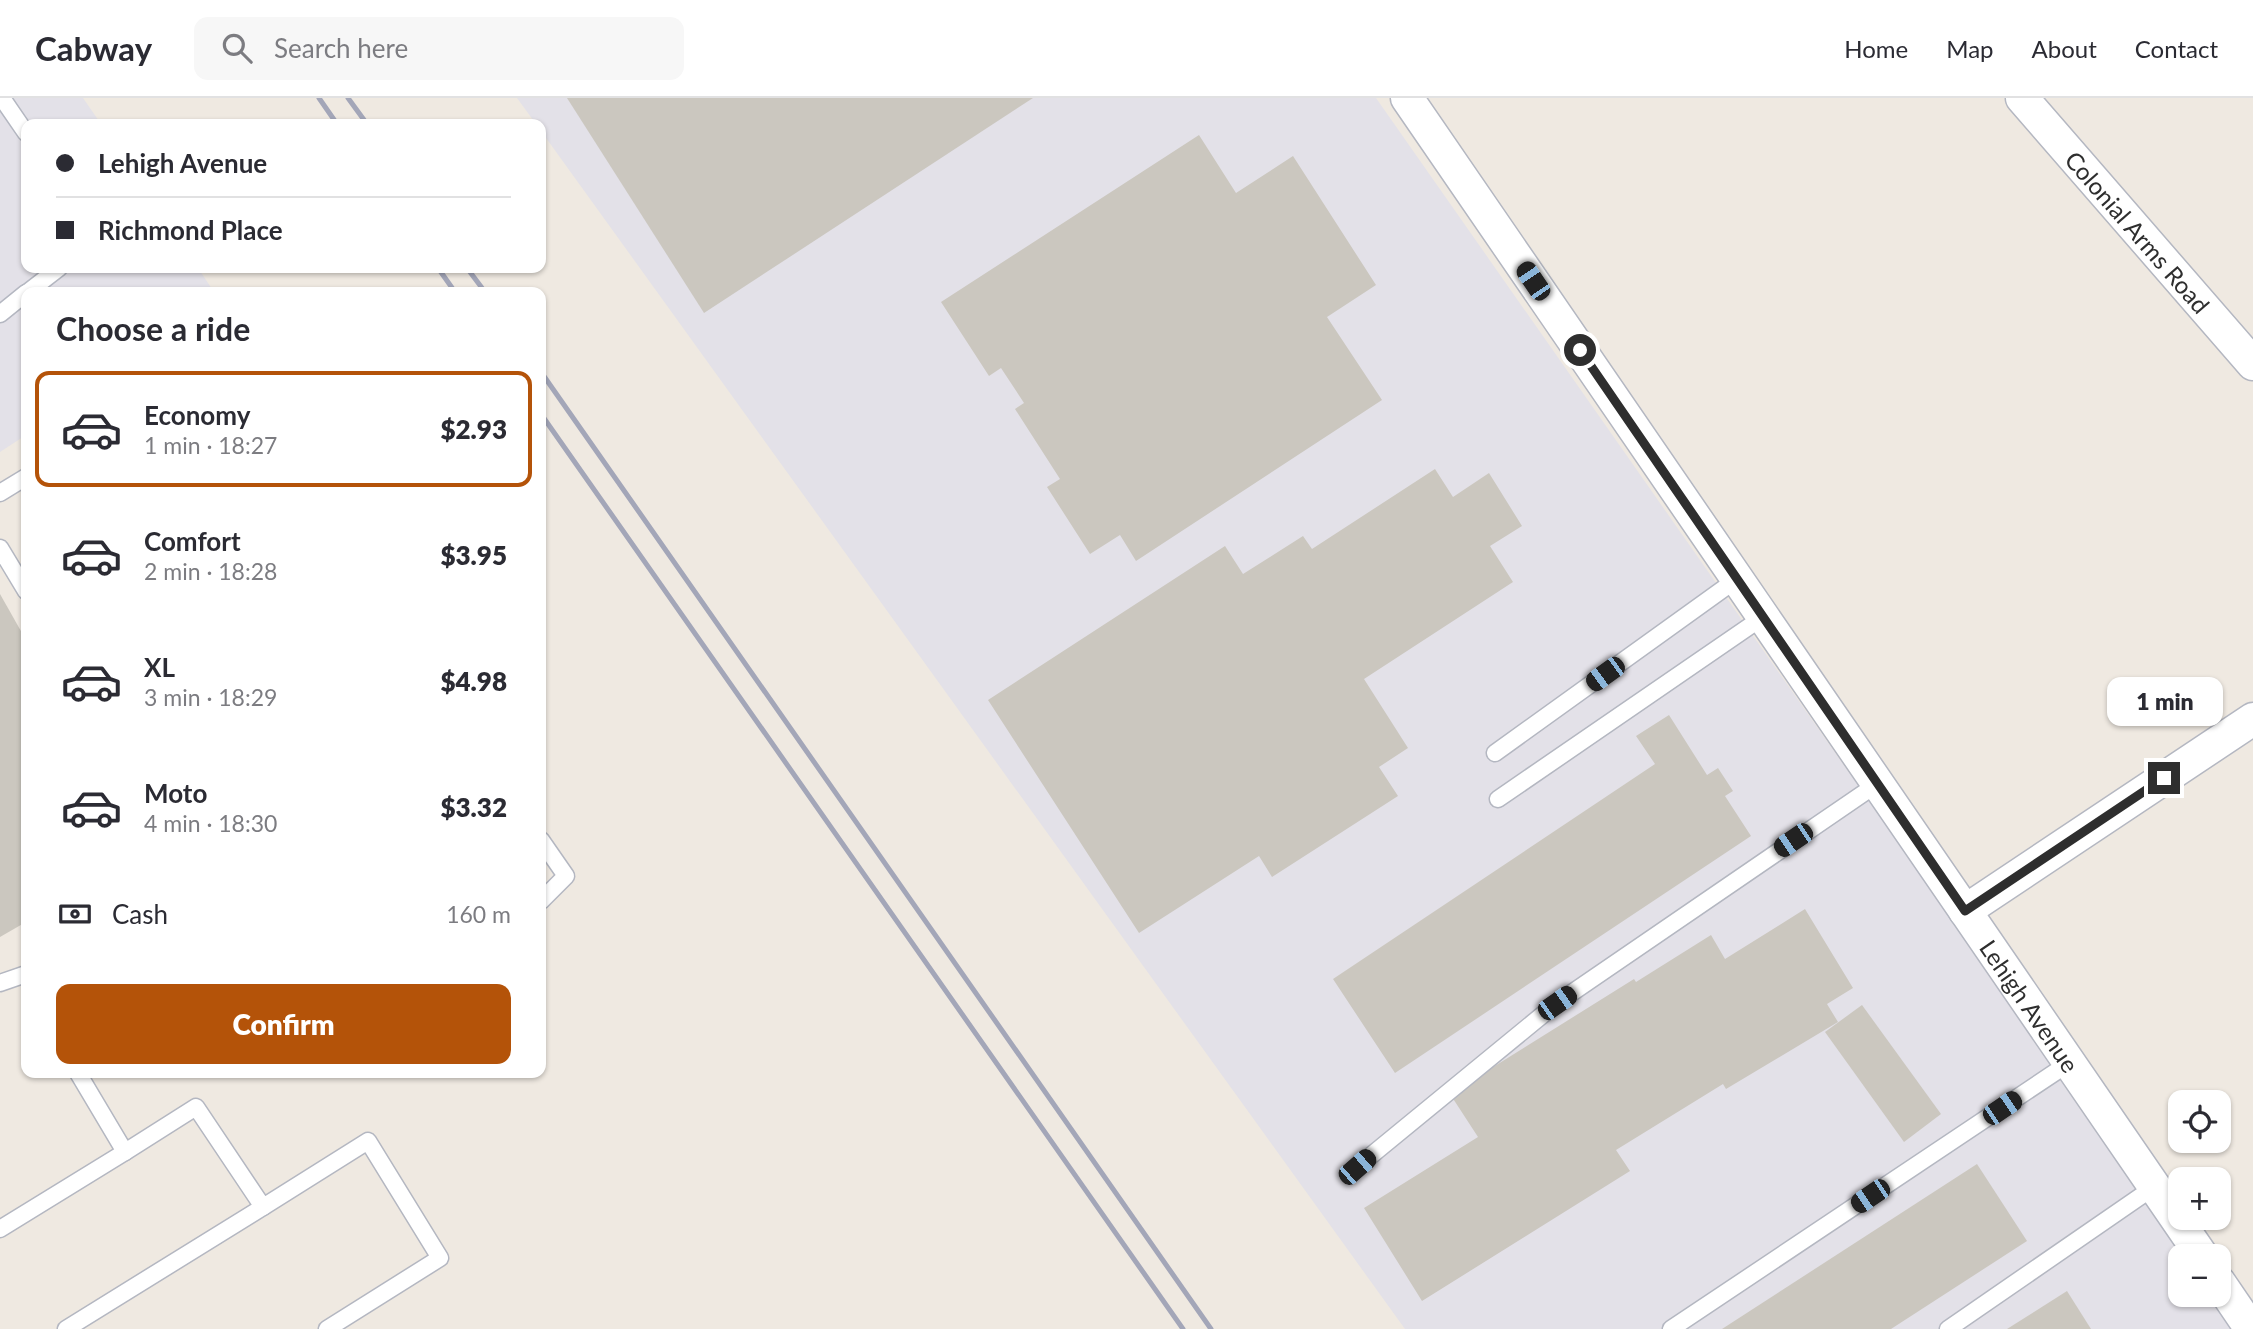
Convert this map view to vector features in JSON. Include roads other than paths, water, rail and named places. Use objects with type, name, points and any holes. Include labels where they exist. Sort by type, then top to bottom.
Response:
[{"type":"street","name":"Lehigh Avenue","points":[[1407,98],[2194,1244]]},
{"type":"street","name":"Colonial Arms Road","points":[[2022,98],[2253,364]]},
{"type":"street","points":[[1965,911],[2253,719]]},
{"type":"street","points":[[2231,1300],[2251,1329]]},
{"type":"lane","points":[[2,98],[21,126]]},
{"type":"lane","points":[[34,287],[52,273]]},
{"type":"lane","points":[[0,314],[21,298]]},
{"type":"lane","points":[[0,493],[21,480]]},
{"type":"lane","points":[[0,548],[21,583]]},
{"type":"lane","points":[[1495,753],[1737,579]]},
{"type":"lane","points":[[1498,799],[1763,617]]},
{"type":"lane","points":[[1357,1167],[1557,1003],[1877,783]]},
{"type":"lane","points":[[546,847],[566,876],[546,896]]},
{"type":"lane","points":[[0,983],[21,976]]},
{"type":"lane","points":[[1671,1329],[2069,1063]]},
{"type":"lane","points":[[81,1078],[125,1152]]},
{"type":"lane","points":[[0,1229],[196,1107],[263,1207]]},
{"type":"lane","points":[[66,1329],[368,1141],[440,1258],[327,1329]]},
{"type":"lane","points":[[1948,1329],[2154,1187]]},
{"type":"railway","points":[[319,98],[334,119]]},
{"type":"railway","points":[[348,98],[363,119]]},
{"type":"railway","points":[[442,273],[451,287]]},
{"type":"railway","points":[[471,273],[481,287]]},
{"type":"railway","points":[[546,379],[1211,1329]]},
{"type":"railway","points":[[546,421],[1183,1329]]}]
